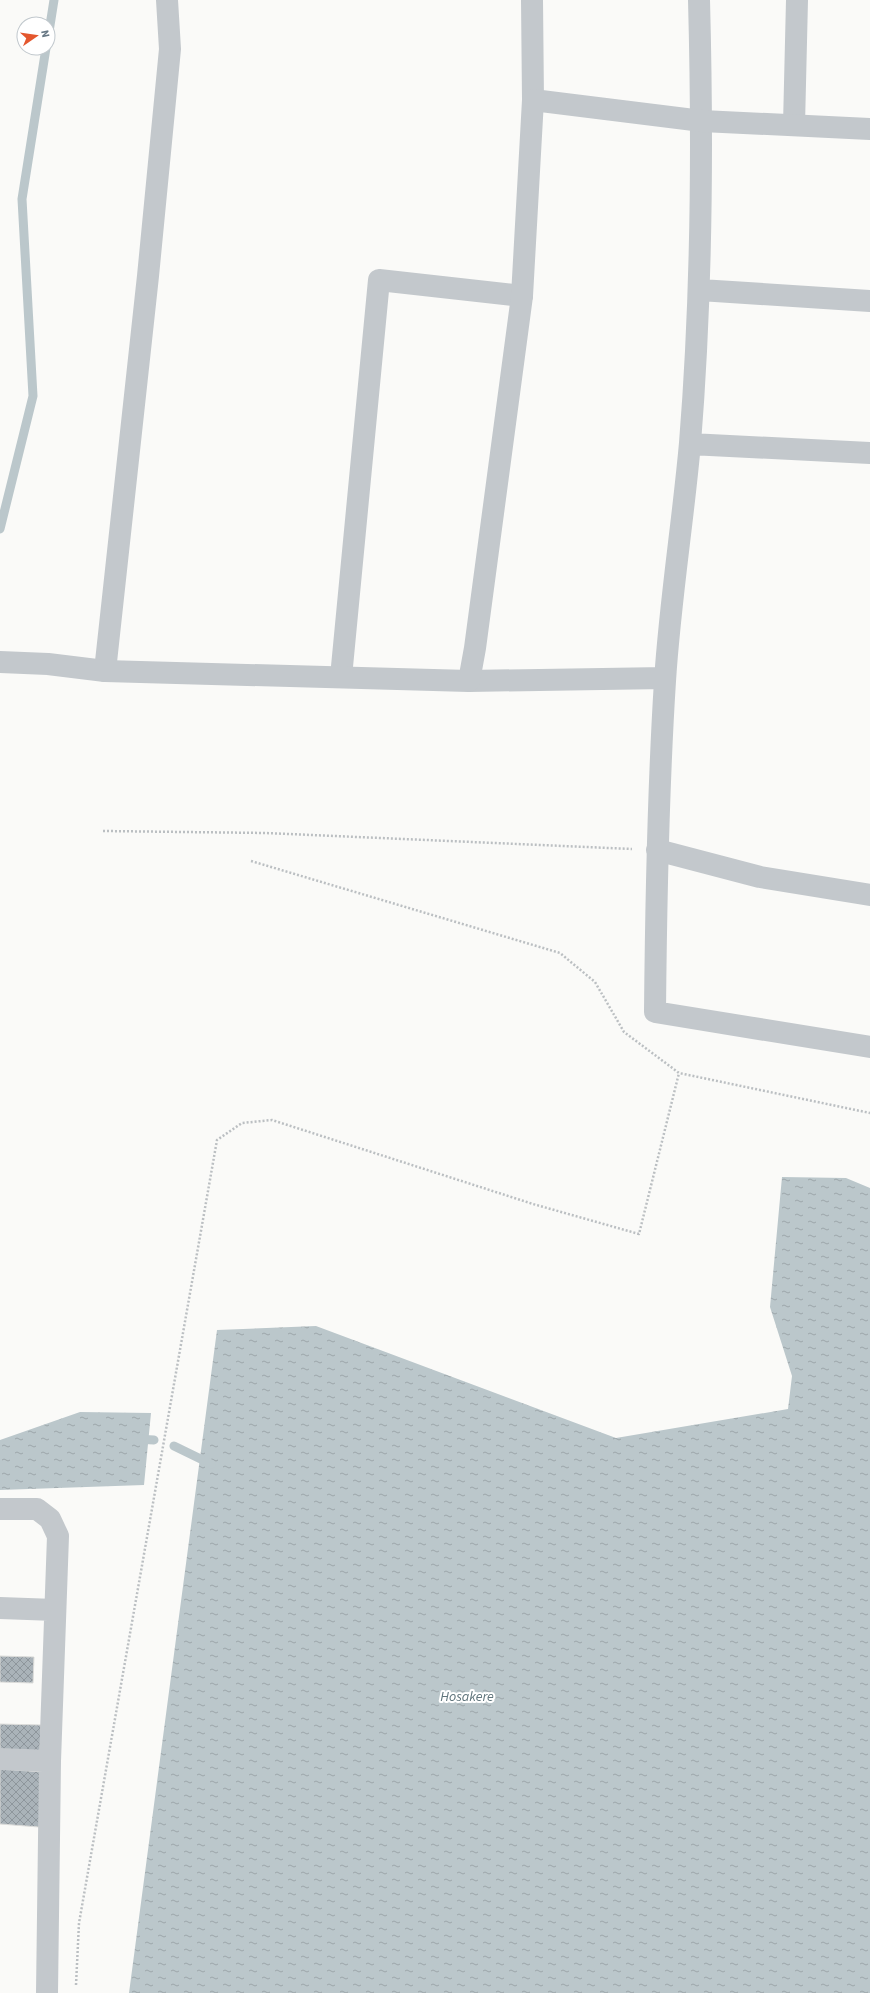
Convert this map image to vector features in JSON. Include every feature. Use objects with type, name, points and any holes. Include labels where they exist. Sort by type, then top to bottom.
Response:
[{"type":"street","points":[[105,671],[170,57],[167,0]]},
{"type":"street","points":[[469,681],[475,648],[522,296],[533,100],[532,0]]},
{"type":"street","points":[[698,0],[702,121],[700,290],[690,444],[665,678],[657,850],[655,1012],[870,1047]]},
{"type":"street","points":[[794,125],[796,0]]},
{"type":"street","points":[[533,100],[702,121],[870,129]]},
{"type":"street","points":[[341,677],[380,280],[522,296]]},
{"type":"street","points":[[700,290],[870,301]]},
{"type":"street","points":[[690,444],[870,453]]},
{"type":"street","points":[[0,662],[48,664],[105,671],[469,681],[665,678]]},
{"type":"street","points":[[657,850],[760,876],[870,895]]},
{"type":"street","points":[[0,1509],[37,1509],[50,1519],[58,1536],[50,1761],[47,1993]]},
{"type":"street","points":[[0,1608],[55,1610]]},
{"type":"street","points":[[0,1759],[50,1761]]},
{"type":"path","points":[[103,832],[266,833],[657,850]]},
{"type":"path","points":[[251,861],[560,953],[595,982],[624,1032],[679,1073],[870,1113]]},
{"type":"path","points":[[75,1993],[79,1923],[217,1140],[242,1123],[272,1120],[533,1204],[639,1234],[679,1073]]},
{"type":"water","name":"Hosakere","points":[[782,1177],[846,1178],[870,1188],[870,1993],[129,1993],[217,1330],[316,1326],[616,1438],[788,1409],[792,1376],[770,1307]]},
{"type":"water","points":[[80,1412],[151,1413],[144,1485],[0,1490],[0,1440]]},
{"type":"building","points":[[0,1656],[34,1657],[33,1683],[0,1682]]},
{"type":"building","points":[[0,1724],[41,1725],[40,1753],[0,1751]]},
{"type":"building","points":[[0,1769],[43,1772],[39,1827],[0,1824]]},
{"type":"waterway","points":[[51,16],[54,0]]},
{"type":"waterway","points":[[0,529],[33,396],[22,199],[45,56]]},
{"type":"waterway","points":[[136,1439],[154,1440]]},
{"type":"waterway","points":[[174,1446],[211,1464]]}]
